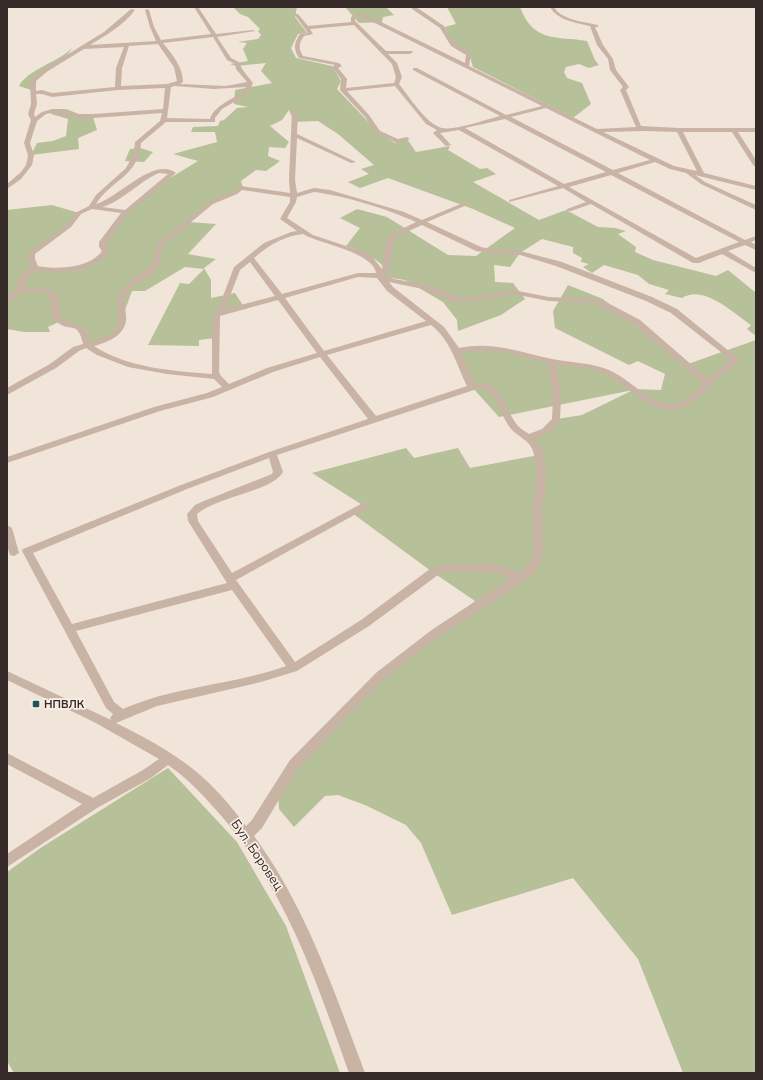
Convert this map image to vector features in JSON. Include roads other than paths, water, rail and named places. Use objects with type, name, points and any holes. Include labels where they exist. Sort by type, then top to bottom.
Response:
[{"type":"street","points":[[196,7],[228,60],[237,63],[239,69],[250,83]]},
{"type":"street","points":[[552,7],[554,12],[562,16],[594,25],[599,44],[610,57],[613,64],[613,70],[626,87],[623,90],[637,124],[645,129]]},
{"type":"street","points":[[7,187],[24,172],[30,164],[31,155],[27,143],[34,120],[31,114],[34,104],[33,94],[34,81],[51,66],[106,33],[130,14],[133,9],[147,8],[152,27],[159,42],[171,57],[180,78],[180,82],[168,86],[118,88],[52,95],[42,92],[33,94]]},
{"type":"street","points":[[414,8],[442,27],[453,45],[469,54],[467,65]]},
{"type":"street","points":[[396,84],[399,77],[394,63],[355,23],[353,17],[357,14],[467,65],[672,168],[756,188]]},
{"type":"street","points":[[296,15],[311,34],[302,35],[296,45],[296,50],[301,57],[337,64],[339,66],[335,67],[344,80],[343,90],[367,116],[378,132],[397,141],[407,139]]},
{"type":"street","points":[[307,28],[355,23]]},
{"type":"street","points":[[82,48],[159,42],[253,31]]},
{"type":"street","points":[[118,88],[119,68],[127,45]]},
{"type":"street","points":[[385,53],[410,52]]},
{"type":"street","points":[[414,69],[756,248]]},
{"type":"street","points":[[175,84],[193,86],[243,86],[250,83]]},
{"type":"street","points":[[163,120],[213,121],[212,118],[220,108],[246,93],[250,83]]},
{"type":"street","points":[[343,90],[396,84]]},
{"type":"street","points":[[396,84],[428,123],[442,130]]},
{"type":"street","points":[[91,207],[98,196],[133,164],[137,153],[138,142],[157,128],[163,120],[168,86]]},
{"type":"street","points":[[233,100],[243,86]]},
{"type":"street","points":[[33,94],[41,103],[44,113]]},
{"type":"street","points":[[448,144],[436,133],[442,130],[460,128],[548,106]]},
{"type":"street","points":[[34,120],[44,113],[57,112],[85,116],[165,111]]},
{"type":"street","points":[[295,111],[292,180],[294,196],[293,202],[283,219],[305,232],[367,256],[379,269],[380,276],[390,289],[446,333],[458,351],[464,372],[472,387]]},
{"type":"street","points":[[460,128],[696,261],[756,238]]},
{"type":"street","points":[[597,130],[756,130]]},
{"type":"street","points":[[679,130],[702,174]]},
{"type":"street","points":[[734,130],[756,166]]},
{"type":"street","points":[[295,135],[353,162]]},
{"type":"street","points":[[511,201],[656,160]]},
{"type":"street","points":[[7,301],[20,290],[23,277],[35,267],[54,269],[73,267],[96,261],[105,254],[106,252],[103,247],[103,242],[126,212],[173,173],[168,171],[155,172],[106,203],[79,212],[69,226],[32,253],[31,259],[35,267]]},
{"type":"street","points":[[688,172],[703,183],[756,208]]},
{"type":"street","points":[[7,392],[53,366],[76,349],[106,341],[118,332],[122,322],[120,301],[125,290],[154,267],[158,258],[157,248],[159,245],[212,203],[243,188],[294,196],[303,192],[314,190],[330,192],[402,213],[479,249],[495,252],[520,253],[559,264],[664,306],[683,318],[715,345],[736,360],[721,370],[694,398],[688,402],[674,407],[662,407],[656,405],[609,372],[586,366],[552,361],[515,352],[489,348],[473,347],[458,351]]},
{"type":"street","points":[[569,210],[591,202]]},
{"type":"street","points":[[380,276],[387,268],[389,245],[392,236],[465,204]]},
{"type":"street","points":[[91,207],[126,212]]},
{"type":"street","points":[[230,387],[223,384],[215,372],[215,321],[216,316],[220,313],[234,272],[266,244],[293,233],[305,232]]},
{"type":"street","points":[[722,251],[756,271]]},
{"type":"street","points":[[251,258],[322,354],[373,419]]},
{"type":"street","points":[[220,313],[358,275],[370,274],[392,281],[425,287],[461,300],[472,300],[513,292],[550,299],[603,304],[621,312],[637,322],[708,383]]},
{"type":"street","points":[[20,290],[44,290],[52,293],[55,300],[57,317],[62,321],[82,330],[87,345],[101,354],[131,364],[184,374],[217,377]]},
{"type":"street","points":[[7,460],[157,409],[204,396],[270,370],[432,322]]},
{"type":"street","points":[[528,438],[545,431],[556,420],[557,398],[552,361]]},
{"type":"street","points":[[7,528],[11,553],[27,551],[184,487],[272,454],[472,387],[486,387],[500,400],[510,422],[537,448],[541,468],[540,492],[537,505],[538,550],[536,562],[532,567],[483,603],[437,632],[382,675],[294,764],[257,824],[246,835]]},
{"type":"street","points":[[272,454],[278,472],[276,476],[202,505],[192,512],[193,520],[233,582],[293,668]]},
{"type":"street","points":[[70,629],[233,582],[289,548],[364,506]]},
{"type":"street","points":[[27,551],[110,705],[122,715]]},
{"type":"street","points":[[108,723],[122,715],[143,707],[177,697],[272,675],[293,668],[346,637],[434,572],[451,566],[467,569],[486,568],[500,569],[518,577]]},
{"type":"street","name":"Бул. Боровец","points":[[7,675],[108,723],[168,759],[186,771],[228,813],[246,835],[276,880],[311,950],[357,1073]]},
{"type":"street","points":[[7,758],[93,804]]},
{"type":"street","points":[[7,860],[93,804],[147,774],[168,759]]},
{"type":"place","name":"НПВЛК","points":[[36,704]]}]
